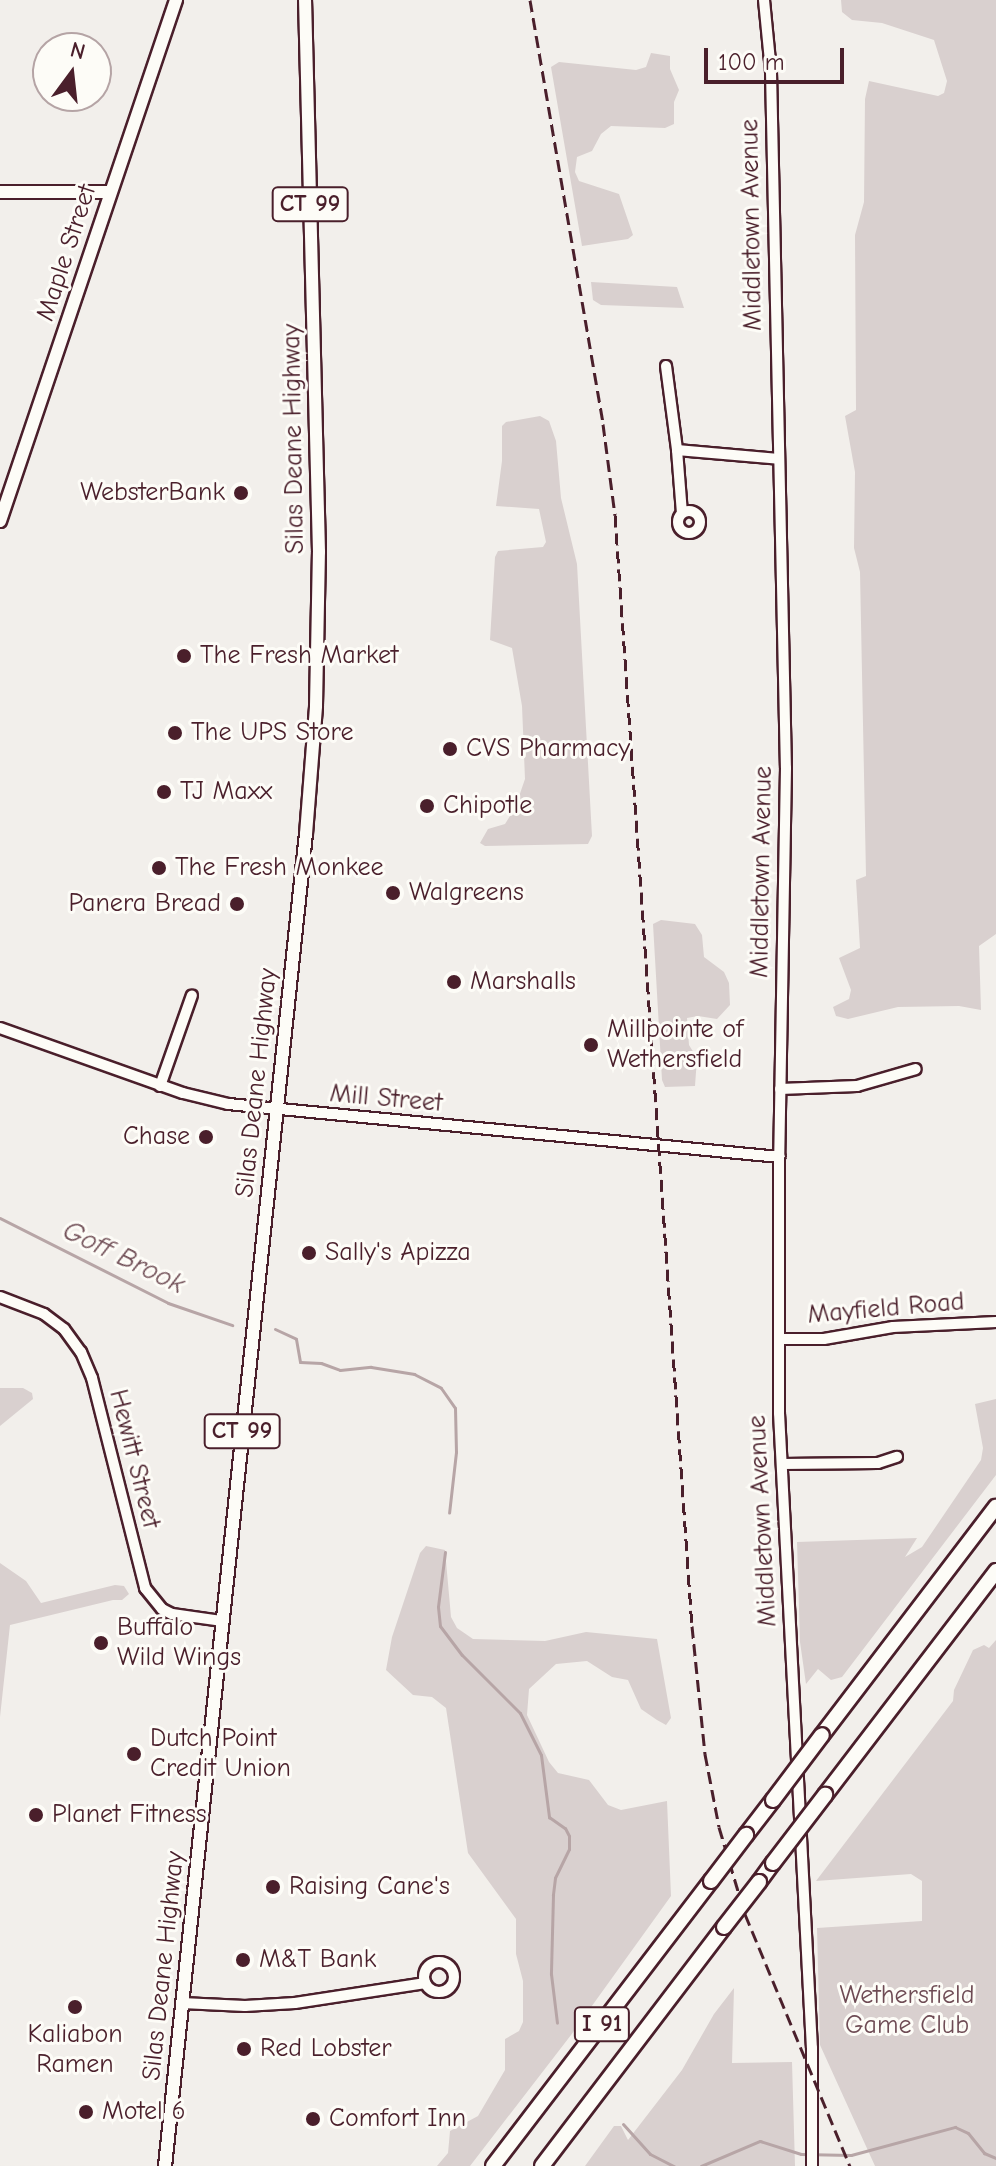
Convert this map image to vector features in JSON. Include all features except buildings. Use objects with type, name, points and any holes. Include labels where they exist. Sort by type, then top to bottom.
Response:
[{"type":"highway","name":"I 91","points":[[493,2166],[996,1507]]},
{"type":"highway","name":"I 91","points":[[542,2166],[996,1571]]},
{"type":"main road","name":"Maple Street","points":[[0,521],[176,0]]},
{"type":"main road","name":"Silas Deane Highway","points":[[165,2166],[312,768],[319,599],[305,0]]},
{"type":"main road","points":[[0,192],[110,192]]},
{"type":"street","name":"Middletown Avenue","points":[[764,0],[771,72],[786,768],[779,1339],[782,1464],[813,2080],[812,2164]]},
{"type":"street","points":[[666,366],[682,513]]},
{"type":"street","points":[[677,450],[779,459]]},
{"type":"street","points":[[160,1086],[192,995]]},
{"type":"street","name":"Mill Street","points":[[0,1028],[207,1100],[277,1110],[779,1157]]},
{"type":"street","points":[[780,1089],[857,1086],[916,1069]]},
{"type":"street","name":"Hewitt Street","points":[[0,1297],[44,1314],[64,1329],[81,1352],[92,1378],[145,1588],[162,1609],[172,1614],[222,1621]]},
{"type":"street","name":"Mayfield Road","points":[[779,1339],[824,1339],[893,1327],[996,1322]]},
{"type":"street","points":[[782,1464],[878,1463],[897,1457]]},
{"type":"street","points":[[182,2003],[295,2003],[425,1983]]},
{"type":"green space","points":[[841,0],[996,0],[996,934],[979,946],[981,1010],[959,1006],[898,1007],[848,1019],[836,1016],[833,1007],[849,999],[851,990],[839,958],[860,948],[856,880],[866,876],[860,572],[854,548],[855,472],[845,416],[856,410],[855,235],[864,202],[865,99],[869,81],[938,96],[944,93],[947,81],[934,40],[882,23],[852,20],[842,12]]},
{"type":"green space","points":[[651,53],[670,56],[670,69],[679,90],[674,102],[674,124],[665,128],[611,126],[601,134],[592,151],[577,157],[575,172],[579,181],[619,194],[633,235],[628,239],[582,246],[551,67],[559,62],[636,70],[646,67]]},
{"type":"green space","points":[[591,282],[677,287],[684,308],[601,305],[593,300]]},
{"type":"green space","points":[[540,416],[549,421],[556,441],[561,498],[577,564],[592,836],[588,844],[485,846],[480,843],[488,829],[505,824],[515,808],[525,779],[522,706],[512,648],[490,640],[495,557],[498,551],[543,547],[546,542],[539,509],[496,506],[502,461],[502,426],[506,422]]},
{"type":"green space","points":[[661,920],[695,924],[702,935],[704,957],[724,972],[729,983],[730,1005],[717,1019],[687,1018],[689,1045],[697,1058],[695,1086],[665,1087],[662,1080],[653,924]]},
{"type":"green space","points":[[0,1388],[23,1388],[32,1393],[33,1399],[0,1426]]},
{"type":"green space","points":[[996,1399],[996,1475],[842,1677],[831,1680],[818,1669],[806,1684],[800,1642],[797,1542],[917,1538],[905,1557],[922,1547],[981,1460],[983,1448],[975,1404]]},
{"type":"green space","points":[[426,1546],[445,1550],[451,1617],[457,1628],[473,1639],[545,1641],[586,1632],[657,1639],[671,1718],[666,1725],[657,1720],[641,1709],[628,1680],[612,1677],[587,1661],[556,1664],[529,1689],[527,1715],[549,1762],[558,1773],[589,1780],[608,1805],[621,1810],[667,1801],[671,1896],[571,2035],[470,2166],[437,2166],[448,2153],[450,2131],[478,2116],[505,2070],[505,2039],[519,2031],[523,2022],[523,1981],[516,1954],[516,1919],[468,1853],[446,1708],[432,1697],[413,1695],[386,1670],[392,1637],[420,1553]]},
{"type":"green space","points":[[0,1563],[26,1581],[41,1603],[115,1585],[124,1586],[129,1594],[122,1600],[10,1625],[0,1717]]},
{"type":"green space","name":"Wethersfield Game Club","points":[[996,1640],[996,2166],[875,2166],[820,2045],[817,1928],[922,1921],[922,1881],[911,1874],[816,1881],[953,1701],[954,1690],[973,1650],[984,1645],[989,1648]]},
{"type":"green space","points":[[734,1988],[732,2063],[792,2062],[795,2166],[585,2166],[614,2126],[621,2126],[628,2140],[682,2070],[714,2014]]},
{"type":"waterway","name":"Goff Brook","points":[[0,1218],[168,1303],[232,1325]]},
{"type":"waterway","name":"Goff Brook","points":[[275,1329],[296,1339],[300,1362],[321,1363],[340,1370],[371,1367],[414,1374],[441,1388],[455,1408],[456,1452],[449,1513]]},
{"type":"waterway","name":"Goff Brook","points":[[445,1552],[438,1607],[440,1626],[462,1655],[520,1713],[541,1755],[549,1817],[565,1828],[569,1836],[569,1849],[555,1878],[553,1895],[551,1974],[557,2023]]},
{"type":"waterway","name":"Goff Brook","points":[[623,2124],[650,2154],[674,2166]]},
{"type":"waterway","name":"Goff Brook","points":[[701,2166],[760,2141],[801,2154],[851,2155],[955,2127],[968,2133],[984,2153],[996,2158]]},
{"type":"railway","points":[[530,0],[603,424],[615,515],[692,1626],[705,1754],[719,1827],[745,1914],[850,2166]]},
{"type":"place","name":"WebsterBank","points":[[241,493]]},
{"type":"place","name":"The Fresh Market","points":[[184,656]]},
{"type":"place","name":"The UPS Store","points":[[175,733]]},
{"type":"place","name":"CVS Pharmacy","points":[[450,749]]},
{"type":"place","name":"TJ Maxx","points":[[164,792]]},
{"type":"place","name":"Chipotle","points":[[427,806]]},
{"type":"place","name":"The Fresh Monkee","points":[[159,868]]},
{"type":"place","name":"Walgreens","points":[[393,893]]},
{"type":"place","name":"Panera Bread","points":[[237,904]]},
{"type":"place","name":"Marshalls","points":[[454,982]]},
{"type":"place","name":"Millpointe of Wethersfield","points":[[591,1045]]},
{"type":"place","name":"Chase","points":[[206,1137]]},
{"type":"place","name":"Sally's Apizza","points":[[309,1253]]},
{"type":"place","name":"Buffalo Wild Wings","points":[[101,1643]]},
{"type":"place","name":"Dutch Point Credit Union","points":[[134,1754]]},
{"type":"place","name":"Planet Fitness","points":[[36,1815]]},
{"type":"place","name":"Raising Cane's","points":[[273,1887]]},
{"type":"place","name":"M&T Bank","points":[[243,1960]]},
{"type":"place","name":"Kaliabon Ramen","points":[[75,2007]]},
{"type":"place","name":"Red Lobster","points":[[244,2049]]},
{"type":"place","name":"Motel 6","points":[[86,2112]]},
{"type":"place","name":"Comfort Inn","points":[[313,2119]]}]
